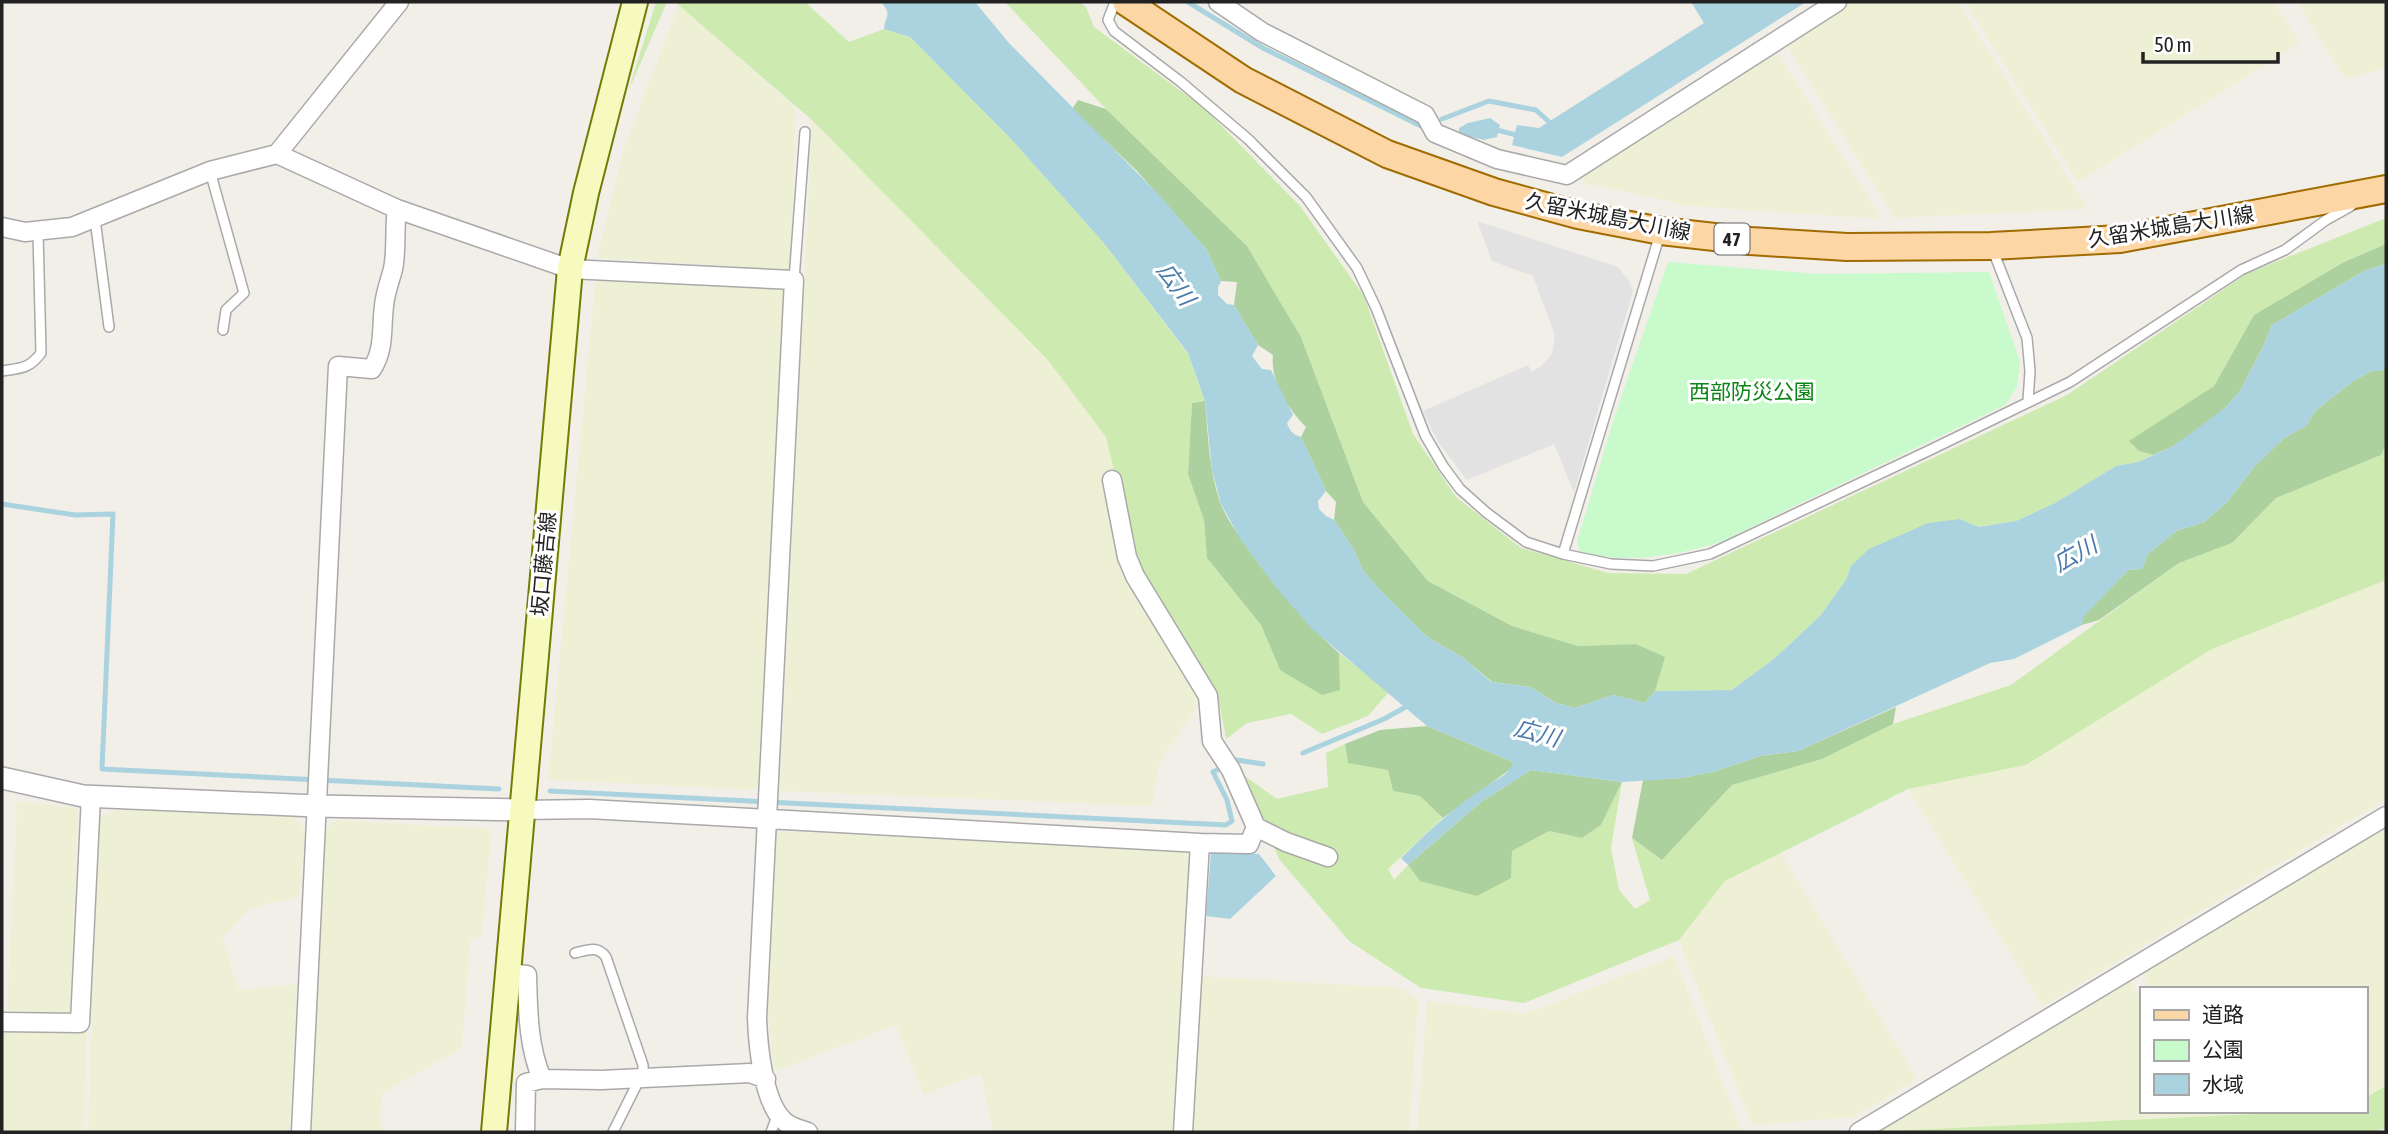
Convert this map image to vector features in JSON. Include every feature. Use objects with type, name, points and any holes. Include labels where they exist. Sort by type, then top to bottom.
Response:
[{"type":"main road","name":"坂口藤吉線","points":[[494,1132],[570,269],[586,193],[635,2]]},
{"type":"main road","name":"久留米城島大川線","points":[[1126,2],[1242,80],[1387,154],[1494,192],[1578,215],[1661,231],[1750,241],[1847,247],[1991,246],[2120,239],[2376,191]]},
{"type":"street","points":[[2,227],[38,232],[72,226],[210,171],[277,154],[399,2]]},
{"type":"street","points":[[1218,2],[1262,32],[1426,116],[1435,133],[1497,159],[1567,175],[1837,2]]},
{"type":"street","points":[[277,154],[397,209],[570,269],[794,280],[757,997],[758,1045],[772,1107],[785,1123],[808,1132]]},
{"type":"street","points":[[301,1132],[338,366],[372,369],[379,358],[384,304],[394,266],[393,231],[397,209]]},
{"type":"street","points":[[1112,480],[1128,557],[1135,576],[1208,696],[1212,741],[1228,765],[1256,827],[1286,842],[1328,857]]},
{"type":"street","points":[[2,778],[91,796],[316,806],[589,809],[766,816],[1200,843],[1250,844],[1256,827]]},
{"type":"street","points":[[2,1022],[80,1023],[91,796]]},
{"type":"street","points":[[1859,1132],[2386,816]]},
{"type":"street","points":[[1183,1132],[1200,843]]},
{"type":"street","points":[[509,973],[527,975],[528,1024],[534,1060],[542,1079]]},
{"type":"street","points":[[525,1132],[526,1083],[542,1079],[601,1080],[750,1073],[766,1079]]},
{"type":"lane","points":[[1115,2],[1108,20],[1114,31],[1181,82],[1248,139],[1306,197],[1357,268],[1376,308],[1425,435],[1460,489],[1526,542],[1563,554],[1611,564],[1653,566],[1710,554],[2070,382],[2241,270],[2285,250],[2326,220],[2376,191]]},
{"type":"lane","points":[[794,280],[805,132]]},
{"type":"lane","points":[[210,171],[244,293],[226,310],[223,330]]},
{"type":"lane","points":[[95,219],[109,327]]},
{"type":"lane","points":[[1563,554],[1661,231]]},
{"type":"lane","points":[[2,371],[23,368],[34,363],[41,353],[38,232]]},
{"type":"lane","points":[[1991,246],[2026,338],[2030,371],[2028,401]]},
{"type":"lane","points":[[575,953],[596,949],[602,951],[606,957],[643,1066],[640,1078],[613,1132]]},
{"type":"lane","points":[[771,1132],[778,1114]]},
{"type":"green space","points":[[656,2],[667,2],[628,92]]},
{"type":"green space","points":[[675,2],[805,2],[849,42],[884,29],[910,37],[1012,140],[1103,242],[1188,354],[1205,401],[1192,403],[1188,474],[1204,520],[1207,558],[1261,625],[1280,670],[1340,690],[1339,653],[1389,692],[1368,716],[1322,734],[1291,714],[1247,723],[1226,739],[1218,696],[1137,567],[1106,437],[1047,359],[812,120]]},
{"type":"green space","points":[[1005,2],[1080,2],[1086,7],[1094,27],[1204,108],[1300,206],[1364,296],[1413,434],[1456,497],[1521,548],[1608,573],[1686,574],[2067,395],[2248,273],[2386,218],[2386,244],[2344,262],[2254,315],[2214,386],[2130,441],[2139,451],[2153,455],[2138,462],[2116,466],[2055,503],[2016,521],[1977,527],[1960,519],[1851,566],[1846,580],[1820,616],[1775,658],[1732,690],[1655,691],[1664,657],[1636,644],[1578,646],[1512,626],[1428,581],[1363,502],[1301,337],[1247,246],[1106,109]]},
{"type":"green space","points":[[1851,2],[1958,2],[2088,209],[1895,218],[1785,43]]},
{"type":"green space","points":[[1965,2],[2274,2],[2300,43],[2078,182]]},
{"type":"green space","points":[[2297,2],[2386,2],[2386,68],[2345,79]]},
{"type":"green space","points":[[679,5],[796,108],[790,270],[597,258],[625,145]]},
{"type":"green space","points":[[1775,49],[1882,219],[1690,206],[1585,183],[1579,174]]},
{"type":"green space","points":[[1078,100],[1106,109],[1247,246],[1301,337],[1363,502],[1428,581],[1512,626],[1578,646],[1636,644],[1665,657],[1655,691],[1645,703],[1613,695],[1575,708],[1556,703],[1530,687],[1492,682],[1462,657],[1427,637],[1380,590],[1363,571],[1354,550],[1334,520],[1336,502],[1326,491],[1301,437],[1306,427],[1293,412],[1277,384],[1273,355],[1258,345],[1234,305],[1237,282],[1221,281],[1206,249],[1137,171],[1072,109]]},
{"type":"green space","points":[[812,120],[1047,359],[1106,437],[1114,470],[1101,475],[1121,565],[1202,699],[1159,763],[1152,806],[780,791]]},
{"type":"green space","points":[[2386,244],[2386,264],[2366,270],[2272,325],[2240,391],[2225,408],[2197,430],[2172,447],[2153,455],[2139,451],[2129,441],[2214,386],[2254,315],[2344,262]]},
{"type":"green space","name":"西部防災公園","points":[[1668,262],[1819,274],[1989,272],[2020,362],[2017,387],[2005,405],[1720,542],[1651,557],[1615,557],[1580,551],[1577,542],[1615,415]]},
{"type":"green space","points":[[596,274],[786,287],[764,790],[548,780]]},
{"type":"green space","points":[[2386,368],[2386,444],[2381,455],[2276,498],[2232,543],[2179,563],[2099,620],[2082,625],[2082,617],[2128,570],[2142,569],[2147,555],[2176,531],[2204,522],[2226,503],[2253,468],[2284,438],[2306,426],[2315,411],[2352,382],[2371,371]]},
{"type":"green space","points":[[1205,401],[1211,465],[1223,509],[1251,553],[1282,593],[1339,653],[1340,690],[1322,695],[1280,670],[1261,625],[1207,558],[1204,520],[1188,474],[1192,403]]},
{"type":"green space","points":[[2386,444],[2386,580],[2212,649],[2026,765],[1908,789],[1725,881],[1679,940],[1524,1003],[1421,988],[1349,941],[1279,859],[1245,776],[1277,799],[1328,787],[1326,753],[1345,744],[1348,762],[1388,770],[1393,791],[1420,796],[1443,818],[1388,869],[1394,880],[1408,865],[1420,881],[1510,878],[1512,851],[1549,831],[1582,838],[1601,825],[1622,782],[1611,848],[1619,890],[1635,909],[1650,900],[1632,838],[1662,860],[1732,785],[1822,759],[1893,724],[2011,685],[2179,563],[2232,543],[2276,498],[2381,455]]},
{"type":"green space","points":[[2386,580],[2386,799],[2043,1006],[1908,789],[2026,765],[2212,649]]},
{"type":"green space","points":[[1896,707],[1893,724],[1822,759],[1732,785],[1662,860],[1632,838],[1643,780],[1682,778],[1716,771],[1760,756],[1798,751]]},
{"type":"green space","points":[[1427,726],[1513,762],[1512,768],[1443,818],[1420,796],[1393,791],[1388,770],[1348,763],[1345,744],[1380,730]]},
{"type":"green space","points":[[1531,770],[1622,782],[1601,825],[1582,838],[1549,831],[1512,851],[1511,878],[1477,896],[1420,881],[1408,865],[1482,801]]},
{"type":"green space","points":[[17,801],[78,808],[70,1015],[7,1010]]},
{"type":"green space","points":[[122,809],[294,817],[306,832],[299,897],[251,908],[222,938],[239,990],[297,984],[290,1132],[88,1132],[98,817]]},
{"type":"green space","points":[[336,820],[492,829],[481,937],[470,939],[462,1048],[382,1093],[380,1123],[386,1132],[309,1132],[323,830]]},
{"type":"green space","points":[[2386,827],[2386,1086],[2367,1097],[2367,987],[2150,987],[2141,971]]},
{"type":"green space","points":[[775,831],[1189,851],[1172,1132],[993,1132],[981,1073],[924,1095],[896,1025],[774,1072],[767,1003]]},
{"type":"green space","points":[[1781,853],[1917,1079],[1853,1117],[1752,1125],[1679,940],[1724,881]]},
{"type":"green space","points":[[1674,956],[1742,1132],[1417,1132],[1427,1001],[1525,1014]]},
{"type":"green space","points":[[1197,976],[1401,988],[1418,1001],[1409,1132],[1190,1132]]},
{"type":"green space","points":[[2130,980],[2140,997],[2140,1113],[2289,1113],[2214,1118],[1872,1132]]},
{"type":"green space","points":[[2,1030],[87,1032],[83,1132],[2,1132]]},
{"type":"green space","points":[[2386,1086],[2386,1128],[2372,1132],[1869,1132],[2276,1113],[2367,1113],[2367,1097]]},
{"type":"shaded area","points":[[1477,221],[1618,267],[1633,291],[1574,492],[1554,444],[1467,480],[1438,442],[1423,411],[1528,365],[1531,372],[1552,354],[1555,335],[1533,276],[1492,261]]},
{"type":"water","name":"広川","points":[[881,2],[975,2],[1009,43],[1158,194],[1206,249],[1221,281],[1218,295],[1227,304],[1234,305],[1258,345],[1252,356],[1262,369],[1271,370],[1293,415],[1287,423],[1288,426],[1294,434],[1301,437],[1326,491],[1318,501],[1319,509],[1334,520],[1354,550],[1363,571],[1427,637],[1462,657],[1491,682],[1530,687],[1556,703],[1575,708],[1613,695],[1645,703],[1655,691],[1732,690],[1775,658],[1820,616],[1846,580],[1851,566],[1869,549],[1928,523],[1960,519],[1978,527],[2016,521],[2055,503],[2116,466],[2138,462],[2172,447],[2225,408],[2240,391],[2272,325],[2366,270],[2386,264],[2386,368],[2371,371],[2352,382],[2315,411],[2306,426],[2284,438],[2253,468],[2226,503],[2204,522],[2176,531],[2147,555],[2142,569],[2128,570],[2083,617],[2082,625],[2014,659],[1990,663],[1798,751],[1760,756],[1716,771],[1682,778],[1622,782],[1531,770],[1482,801],[1408,865],[1401,858],[1455,809],[1504,775],[1513,762],[1427,726],[1311,628],[1276,587],[1241,540],[1221,504],[1212,470],[1205,401],[1188,353],[1103,242],[1012,140],[910,37],[884,29],[887,13]]},
{"type":"water","points":[[1691,2],[1806,2],[1562,157],[1512,145],[1514,137],[1498,133],[1497,137],[1484,140],[1459,134],[1459,128],[1468,123],[1490,118],[1500,125],[1499,128],[1515,132],[1517,125],[1539,128],[1704,23]]},
{"type":"water","points":[[1211,852],[1259,854],[1276,876],[1230,919],[1206,916]]},
{"type":"waterway","points":[[1188,2],[1263,48],[1421,126]]},
{"type":"waterway","points":[[1442,119],[1489,101],[1536,110],[1549,122]]},
{"type":"waterway","points":[[2,504],[75,515],[113,514],[102,769],[499,789]]},
{"type":"waterway","points":[[1303,753],[1384,719],[1411,704]]},
{"type":"waterway","points":[[550,791],[1226,825],[1232,821],[1227,800],[1213,772],[1237,760],[1263,764]]}]
